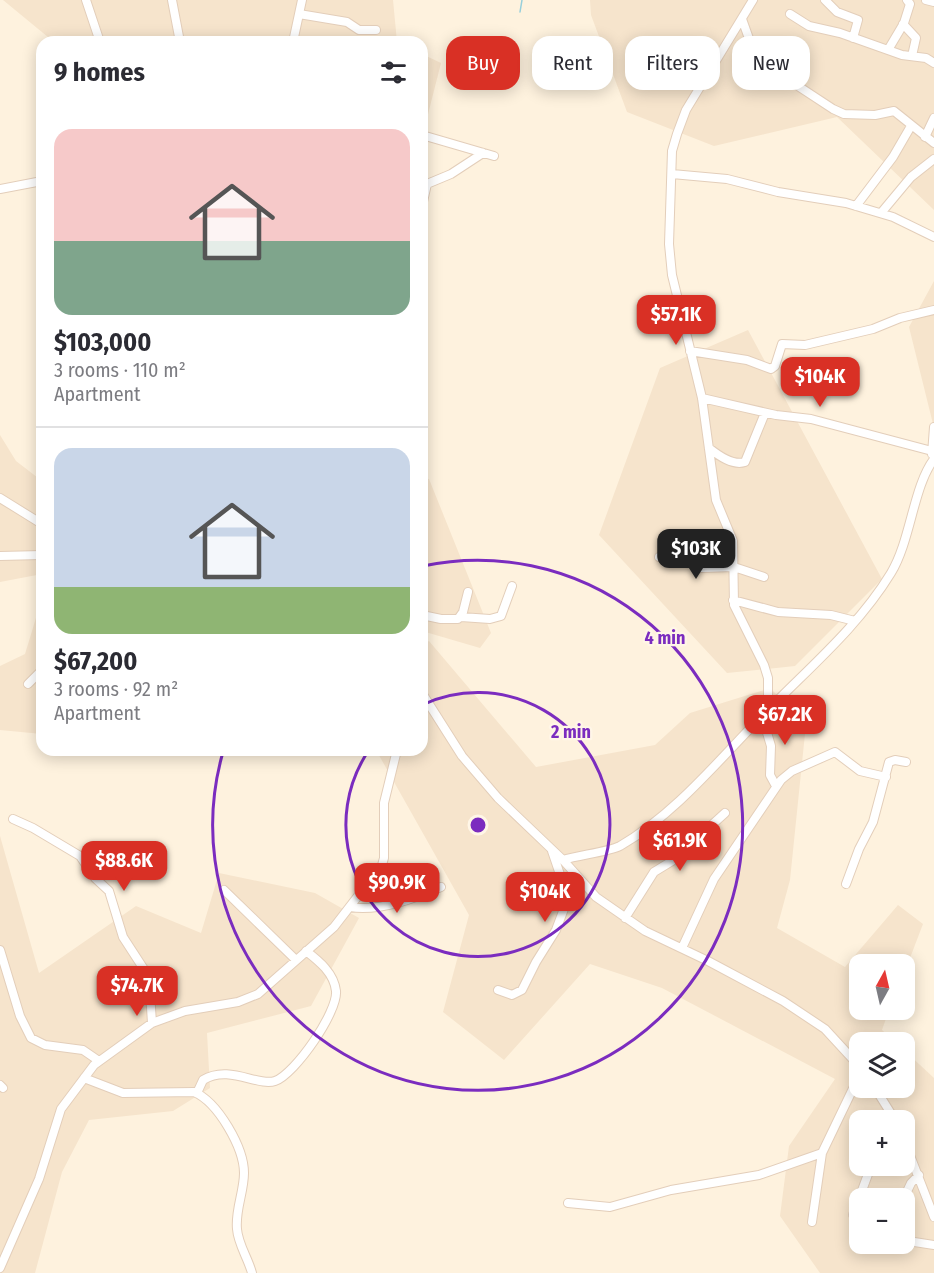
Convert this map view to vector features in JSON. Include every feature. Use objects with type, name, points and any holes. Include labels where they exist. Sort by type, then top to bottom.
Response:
[{"type":"street","points":[[86,0],[98,36]]},
{"type":"street","points":[[172,0],[179,36]]},
{"type":"street","points":[[294,36],[302,0]]},
{"type":"street","points":[[753,0],[686,110],[672,151],[670,258],[702,398],[718,509],[733,541],[733,600],[738,616],[766,671],[765,713],[771,746],[770,774],[776,786]]},
{"type":"street","points":[[825,0],[837,12],[858,20],[853,38]]},
{"type":"street","points":[[888,50],[910,8],[907,0]]},
{"type":"street","points":[[926,0],[934,2]]},
{"type":"street","points":[[299,14],[347,22],[359,30],[376,30]]},
{"type":"street","points":[[790,14],[803,23],[888,50],[926,58],[934,63]]},
{"type":"street","points":[[742,19],[756,53],[763,63],[788,81],[844,114],[875,114],[894,111],[934,142]]},
{"type":"street","points":[[903,24],[916,38],[912,56]]},
{"type":"street","points":[[925,137],[934,118]]},
{"type":"street","points":[[856,206],[893,157],[911,126]]},
{"type":"street","points":[[428,137],[494,156]]},
{"type":"street","points":[[428,184],[451,174],[483,153]]},
{"type":"street","points":[[881,213],[911,177],[934,159]]},
{"type":"street","points":[[672,174],[727,179],[778,192],[856,206],[881,213],[934,237]]},
{"type":"street","points":[[0,189],[36,182]]},
{"type":"street","points":[[690,351],[747,360],[771,369],[775,366],[782,344],[805,345],[873,329],[900,318],[934,309]]},
{"type":"street","points":[[702,398],[765,413],[811,419],[933,457]]},
{"type":"street","points":[[709,448],[720,457],[736,463],[745,462],[765,413]]},
{"type":"street","points":[[563,860],[615,848],[636,836],[681,798],[765,713],[817,665],[855,621],[891,573],[903,548],[933,457],[934,427]]},
{"type":"street","points":[[0,498],[36,520]]},
{"type":"street","points":[[0,556],[36,555]]},
{"type":"street","points":[[659,557],[687,561],[701,568],[734,567],[764,577]]},
{"type":"street","points":[[428,617],[441,620],[461,617],[490,619],[501,616],[512,586]]},
{"type":"street","points":[[461,617],[468,592]]},
{"type":"street","points":[[733,600],[778,612],[831,615],[855,621]]},
{"type":"street","points":[[28,684],[36,676]]},
{"type":"street","points":[[428,702],[462,756],[498,798],[563,860],[596,897],[625,918],[796,1010],[825,1029],[849,1055]]},
{"type":"street","points":[[682,948],[714,879],[776,786],[792,771],[835,752],[860,771],[886,777]]},
{"type":"street","points":[[0,1268],[39,1179],[56,1119],[84,1078],[99,1061],[152,1023],[185,1011],[245,1000],[264,989],[334,927],[350,907],[382,865],[384,803],[396,756]]},
{"type":"street","points":[[846,884],[859,849],[873,822],[889,761],[906,762]]},
{"type":"street","points":[[625,918],[654,872],[672,861],[725,813]]},
{"type":"street","points":[[13,819],[80,856],[95,878],[109,891],[123,937],[149,976],[152,1023]]},
{"type":"street","points":[[498,990],[512,994],[522,990],[563,914],[568,893],[550,848]]},
{"type":"street","points":[[350,907],[370,909],[421,896],[441,887]]},
{"type":"street","points":[[224,890],[296,960]]},
{"type":"street","points":[[0,950],[20,1016],[31,1038],[45,1045],[83,1050],[99,1061]]},
{"type":"street","points":[[197,1093],[203,1080],[219,1075],[247,1076],[269,1082],[277,1080],[301,1058],[329,1014],[336,996],[331,976],[306,951]]},
{"type":"street","points":[[84,1078],[123,1093],[197,1093],[225,1124],[234,1136],[240,1155],[244,1183],[237,1227],[252,1273]]},
{"type":"street","points":[[812,1222],[822,1153],[849,1097]]},
{"type":"street","points":[[568,1203],[610,1207],[671,1190],[759,1174],[822,1153]]},
{"type":"street","points":[[915,1166],[934,1217]]},
{"type":"street","points":[[909,1188],[919,1175]]},
{"type":"street","points":[[915,1243],[934,1245]]},
{"type":"shaded area","points":[[3,0],[393,0],[396,36],[47,36]]},
{"type":"shaded area","points":[[590,0],[934,0],[934,210],[837,117],[714,146],[627,112],[613,74],[613,36],[599,36],[591,15]]},
{"type":"shaded area","points":[[428,57],[441,63],[428,114]]},
{"type":"shaded area","points":[[934,281],[934,428],[909,327]]},
{"type":"shaded area","points":[[748,330],[882,579],[795,666],[727,673],[599,535],[660,368]]},
{"type":"shaded area","points":[[0,435],[16,461],[36,476],[36,575],[0,582]]},
{"type":"shaded area","points":[[428,479],[491,633],[480,648],[428,633]]},
{"type":"shaded area","points":[[36,618],[36,733],[0,730],[0,666],[25,654]]},
{"type":"shaded area","points":[[428,642],[536,767],[655,745],[690,713],[770,688],[806,724],[790,880],[777,928],[845,967],[849,962],[849,1020],[886,1020],[882,1030],[884,1032],[849,1032],[849,1098],[915,1098],[915,1060],[934,1078],[934,1273],[820,1273],[780,1216],[789,1146],[835,1079],[662,988],[590,964],[504,1060],[443,1012],[469,915],[379,756],[428,756]]},
{"type":"shaded area","points":[[0,836],[39,973],[136,906],[201,933],[219,873],[315,893],[359,918],[311,1006],[207,1033],[210,1088],[173,1111],[89,1120],[62,1172],[35,1273],[0,1273]]},
{"type":"shaded area","points":[[898,905],[923,924],[912,954],[856,954]]},
{"type":"waterway","points":[[520,12],[522,0]]}]
